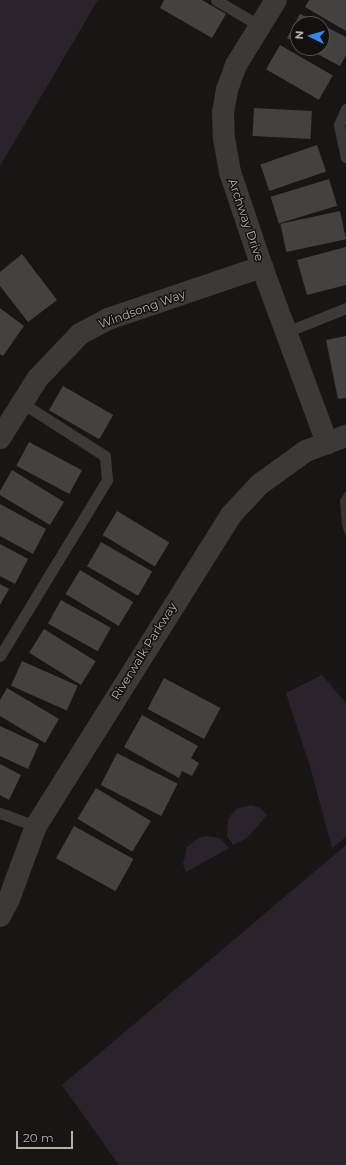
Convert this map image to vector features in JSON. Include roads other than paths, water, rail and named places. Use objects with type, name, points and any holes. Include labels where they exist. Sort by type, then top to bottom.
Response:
[{"type":"street","name":"Archway Drive","points":[[276,0],[236,65],[227,90],[223,113],[224,138],[230,172],[286,332],[336,439]]},
{"type":"street","name":"Windsong Way","points":[[0,438],[38,378],[80,334],[108,319],[262,267]]},
{"type":"street","name":"Riverwalk Parkway","points":[[0,916],[9,899],[36,826],[231,515],[260,484],[306,452],[336,439]]},
{"type":"lane","points":[[216,0],[260,26]]},
{"type":"lane","points":[[346,109],[339,125],[346,157]]},
{"type":"lane","points":[[286,332],[346,308]]},
{"type":"lane","points":[[0,656],[107,480],[104,456],[22,403]]},
{"type":"lane","points":[[0,813],[36,826]]}]
